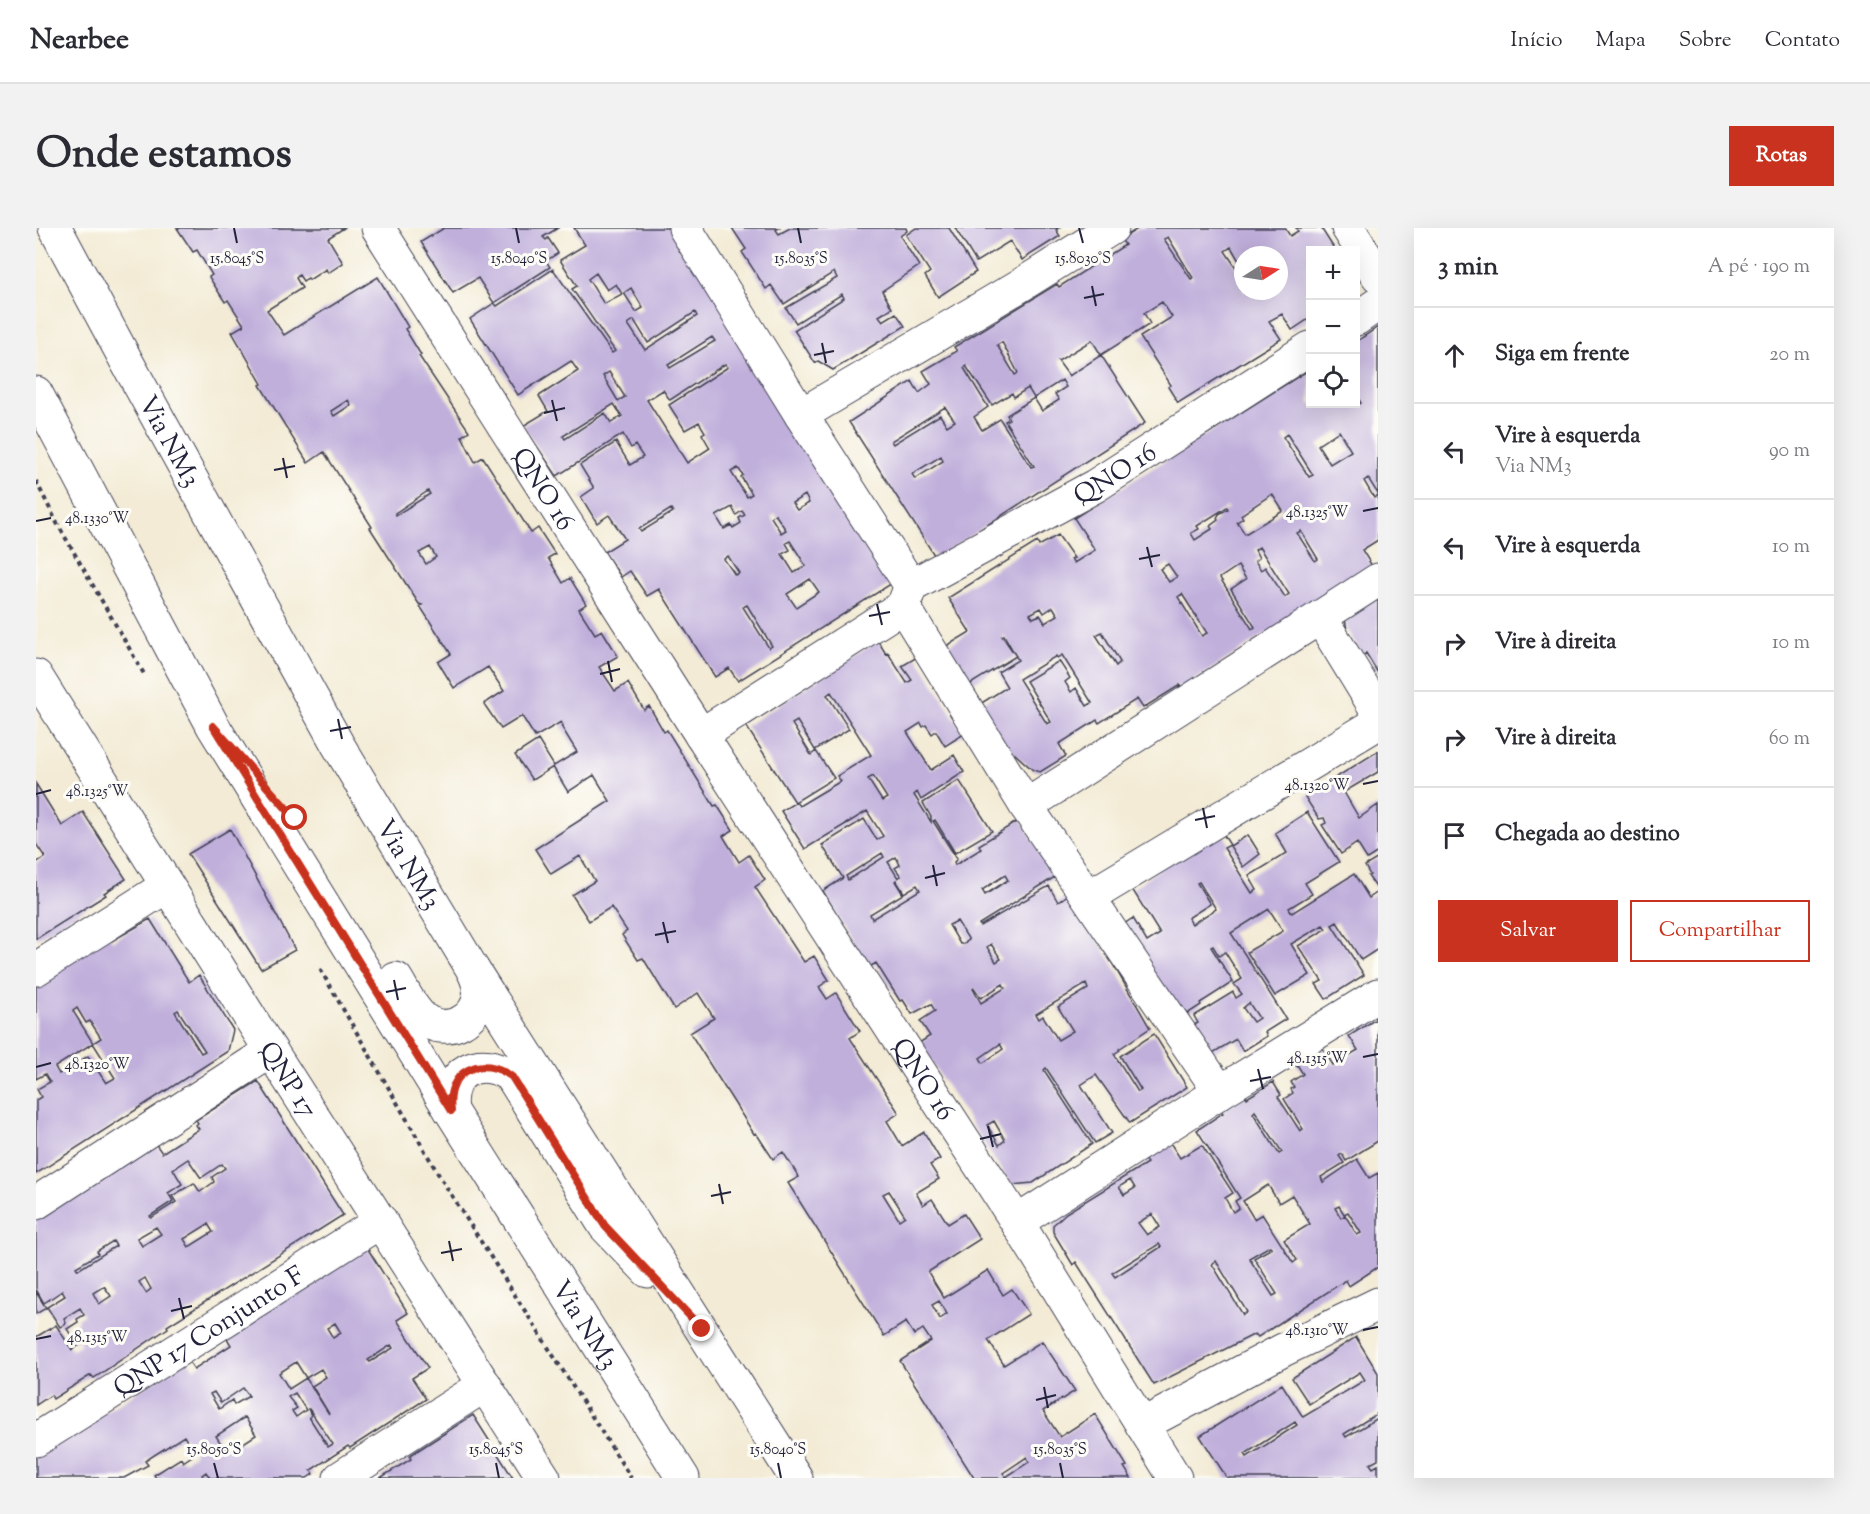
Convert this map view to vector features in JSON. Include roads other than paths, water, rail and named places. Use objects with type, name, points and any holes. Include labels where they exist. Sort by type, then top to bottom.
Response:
[{"type":"street","name":"Via NM3","points":[[55,228],[338,745],[473,970],[796,1478]]},
{"type":"street","points":[[685,228],[801,415],[1026,806],[1220,1092]]},
{"type":"street","points":[[801,415],[1021,285],[1112,228]]},
{"type":"street","points":[[1348,228],[1378,276]]},
{"type":"street","name":"QNO 16","points":[[391,232],[701,735],[1017,1222],[1175,1478]]},
{"type":"street","points":[[1360,316],[1378,304]]},
{"type":"street","name":"QNO 16","points":[[701,735],[907,596],[1095,486],[1306,351]]},
{"type":"street","name":"Via NM3","points":[[36,393],[213,726],[451,1111],[683,1478]]},
{"type":"street","points":[[1026,806],[1378,580]]},
{"type":"street","points":[[1320,617],[1378,712]]},
{"type":"street","name":"QNP 17","points":[[36,676],[47,717],[167,886],[544,1478]]},
{"type":"street","points":[[1089,897],[1378,723]]},
{"type":"street","points":[[213,726],[295,818],[420,1017],[430,1024],[442,1027],[455,1026],[467,1019],[475,1009],[480,996],[479,982],[473,970]]},
{"type":"street","points":[[36,969],[167,886]]},
{"type":"street","points":[[1017,1222],[1220,1092],[1378,995]]},
{"type":"street","points":[[36,1203],[271,1052]]},
{"type":"street","points":[[451,1111],[452,1091],[463,1074],[471,1068],[493,1066],[512,1077],[605,1226],[702,1329]]},
{"type":"street","name":"QNP 17 Conjunto F","points":[[36,1440],[381,1221]]},
{"type":"street","points":[[1142,1425],[1283,1350],[1374,1315]]},
{"type":"street","points":[[340,1478],[485,1385]]}]
